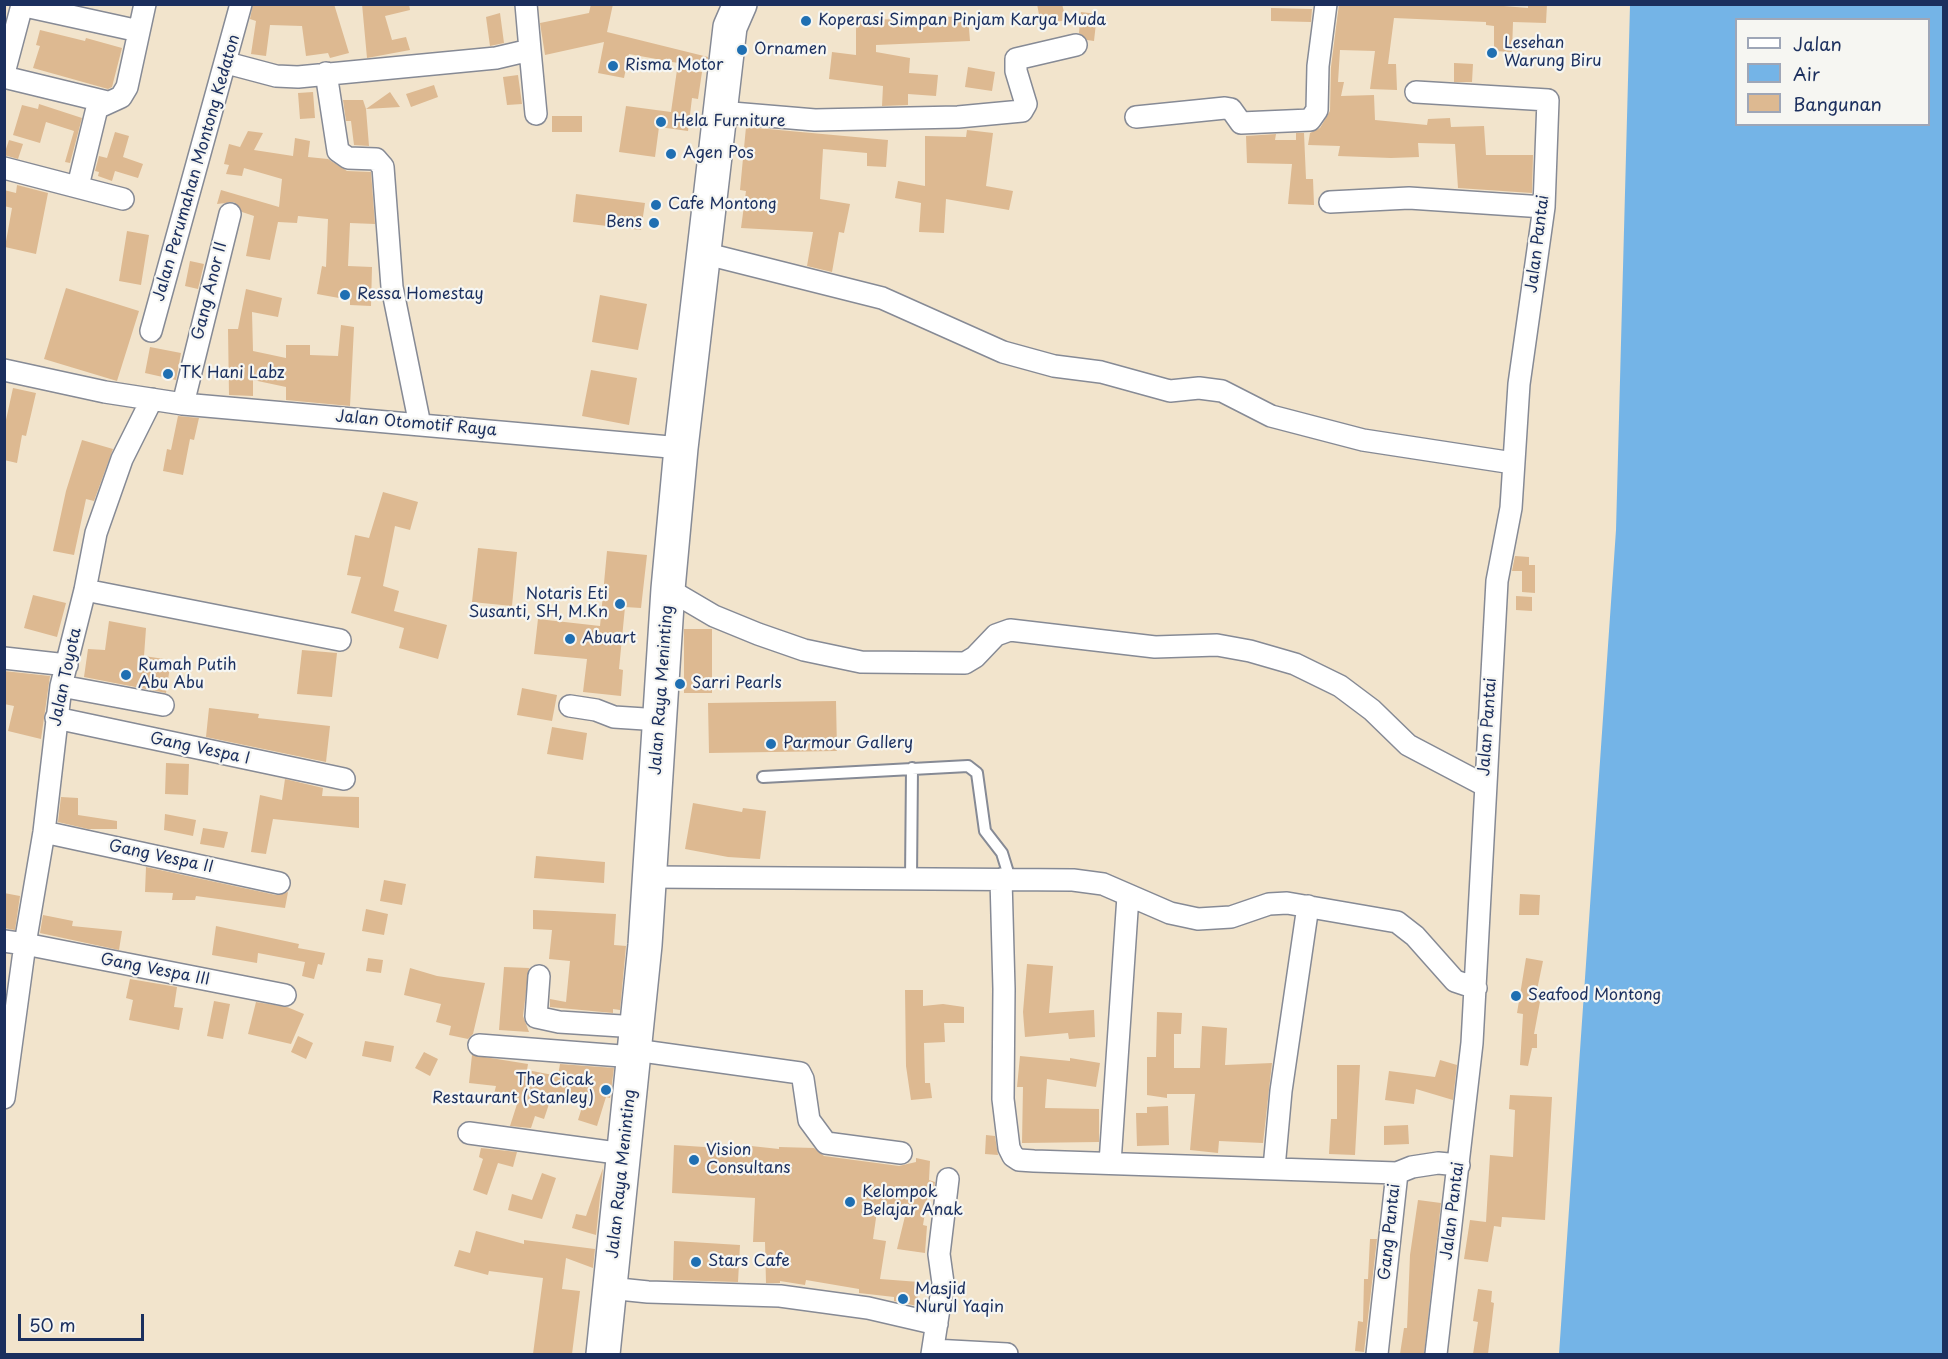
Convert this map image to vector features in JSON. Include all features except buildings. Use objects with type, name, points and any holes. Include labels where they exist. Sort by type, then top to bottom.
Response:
[{"type":"highway","name":"Jalan Raya Meninting","points":[[603,1354],[636,1045],[650,877],[668,589],[681,448],[732,12]]},
{"type":"street","points":[[78,186],[97,108],[121,96],[127,87],[145,4]]},
{"type":"street","name":"Jalan Perumahan Montong Kedaton","points":[[151,331],[227,63],[241,4]]},
{"type":"street","points":[[526,4],[536,114]]},
{"type":"street","points":[[1136,117],[1225,108],[1231,109],[1241,123],[1310,120],[1317,110],[1318,66],[1326,4]]},
{"type":"street","points":[[107,102],[4,75],[21,9],[30,6],[139,31]]},
{"type":"street","points":[[720,112],[781,118],[845,120],[958,117],[1022,111],[1026,104],[1016,71],[1016,59],[1076,45]]},
{"type":"street","points":[[227,63],[276,76],[298,77],[496,58],[530,50]]},
{"type":"street","points":[[326,73],[338,151],[346,158],[374,159],[382,165],[392,288],[420,425]]},
{"type":"street","name":"Jalan Pantai","points":[[1416,92],[1548,100],[1544,207],[1518,384],[1511,508],[1497,581],[1484,785],[1476,988],[1459,1165],[1436,1354]]},
{"type":"street","points":[[4,168],[78,186],[123,200]]},
{"type":"street","points":[[1330,202],[1409,198],[1544,207]]},
{"type":"street","name":"Gang Anor II","points":[[183,404],[230,214]]},
{"type":"street","points":[[703,253],[882,298],[1003,352],[1054,366],[1101,372],[1170,391],[1199,388],[1222,391],[1271,416],[1364,440],[1513,463]]},
{"type":"street","name":"Jalan Otomotif Raya","points":[[4,370],[183,404],[681,448]]},
{"type":"street","name":"Jalan Toyota","points":[[4,1098],[15,943],[44,832],[61,686],[85,590],[96,533],[113,482],[152,399]]},
{"type":"street","points":[[668,589],[714,615],[758,634],[804,650],[861,662],[965,663],[975,657],[996,635],[1010,630],[1155,647],[1217,645],[1250,651],[1295,664],[1340,686],[1372,710],[1408,745],[1484,785]]},
{"type":"street","points":[[85,590],[340,640]]},
{"type":"street","points":[[4,658],[67,665]]},
{"type":"street","points":[[61,686],[163,705]]},
{"type":"street","points":[[570,706],[596,710],[614,717],[660,720]]},
{"type":"street","name":"Gang Vespa I","points":[[56,718],[344,779]]},
{"type":"street","name":"Gang Vespa II","points":[[44,832],[279,883]]},
{"type":"street","points":[[650,877],[1073,880],[1103,884],[1170,913],[1198,919],[1231,917],[1278,902],[1308,906],[1397,922],[1415,936],[1455,981],[1461,985],[1476,988]]},
{"type":"street","points":[[1005,879],[1003,1099],[1009,1148],[1019,1160],[1397,1173]]},
{"type":"street","points":[[1110,1164],[1128,896]]},
{"type":"street","points":[[1274,1168],[1281,1091],[1308,906]]},
{"type":"street","name":"Gang Vespa III","points":[[15,943],[285,995]]},
{"type":"street","points":[[539,976],[536,1017],[636,1045],[800,1073],[804,1079],[808,1120],[826,1143],[901,1153]]},
{"type":"street","points":[[479,1045],[636,1045]]},
{"type":"street","points":[[469,1133],[624,1154]]},
{"type":"street","name":"Gang Pantai","points":[[1377,1354],[1397,1173],[1412,1167],[1438,1163],[1459,1165]]},
{"type":"street","points":[[948,1179],[939,1254],[943,1283],[932,1352],[1007,1354]]},
{"type":"street","points":[[609,1288],[648,1293],[736,1293],[792,1297],[868,1308],[936,1324]]},
{"type":"lane","points":[[763,777],[912,768],[968,766],[974,768],[977,773],[985,831],[1002,853],[1005,879]]},
{"type":"lane","points":[[911,879],[912,768]]},
{"type":"water","points":[[1630,5],[1943,5],[1943,1354],[1559,1354],[1616,530]]},
{"type":"place","name":"Koperasi Simpan Pinjam Karya Muda","points":[[806,21]]},
{"type":"place","name":"Ornamen","points":[[742,50]]},
{"type":"place","name":"Lesehan Warung Biru","points":[[1492,53]]},
{"type":"place","name":"Risma Motor","points":[[613,66]]},
{"type":"place","name":"Hela Furniture","points":[[661,122]]},
{"type":"place","name":"Agen Pos","points":[[671,154]]},
{"type":"place","name":"Cafe Montong","points":[[656,205]]},
{"type":"place","name":"Bens","points":[[654,223]]},
{"type":"place","name":"Ressa Homestay","points":[[345,295]]},
{"type":"place","name":"TK Hani Labz","points":[[168,374]]},
{"type":"place","name":"Notaris Eti Susanti, SH, M.Kn","points":[[620,604]]},
{"type":"place","name":"Abuart","points":[[570,639]]},
{"type":"place","name":"Rumah Putih Abu Abu","points":[[126,675]]},
{"type":"place","name":"Sarri Pearls","points":[[680,684]]},
{"type":"place","name":"Parmour Gallery","points":[[771,744]]},
{"type":"place","name":"Seafood Montong","points":[[1516,996]]},
{"type":"place","name":"The Cicak Restaurant (Stanley)","points":[[606,1090]]},
{"type":"place","name":"Vision Consultans","points":[[694,1160]]},
{"type":"place","name":"Kelompok Belajar Anak","points":[[850,1202]]},
{"type":"place","name":"Stars Cafe","points":[[696,1262]]},
{"type":"place","name":"Masjid Nurul Yaqin","points":[[903,1299]]}]
